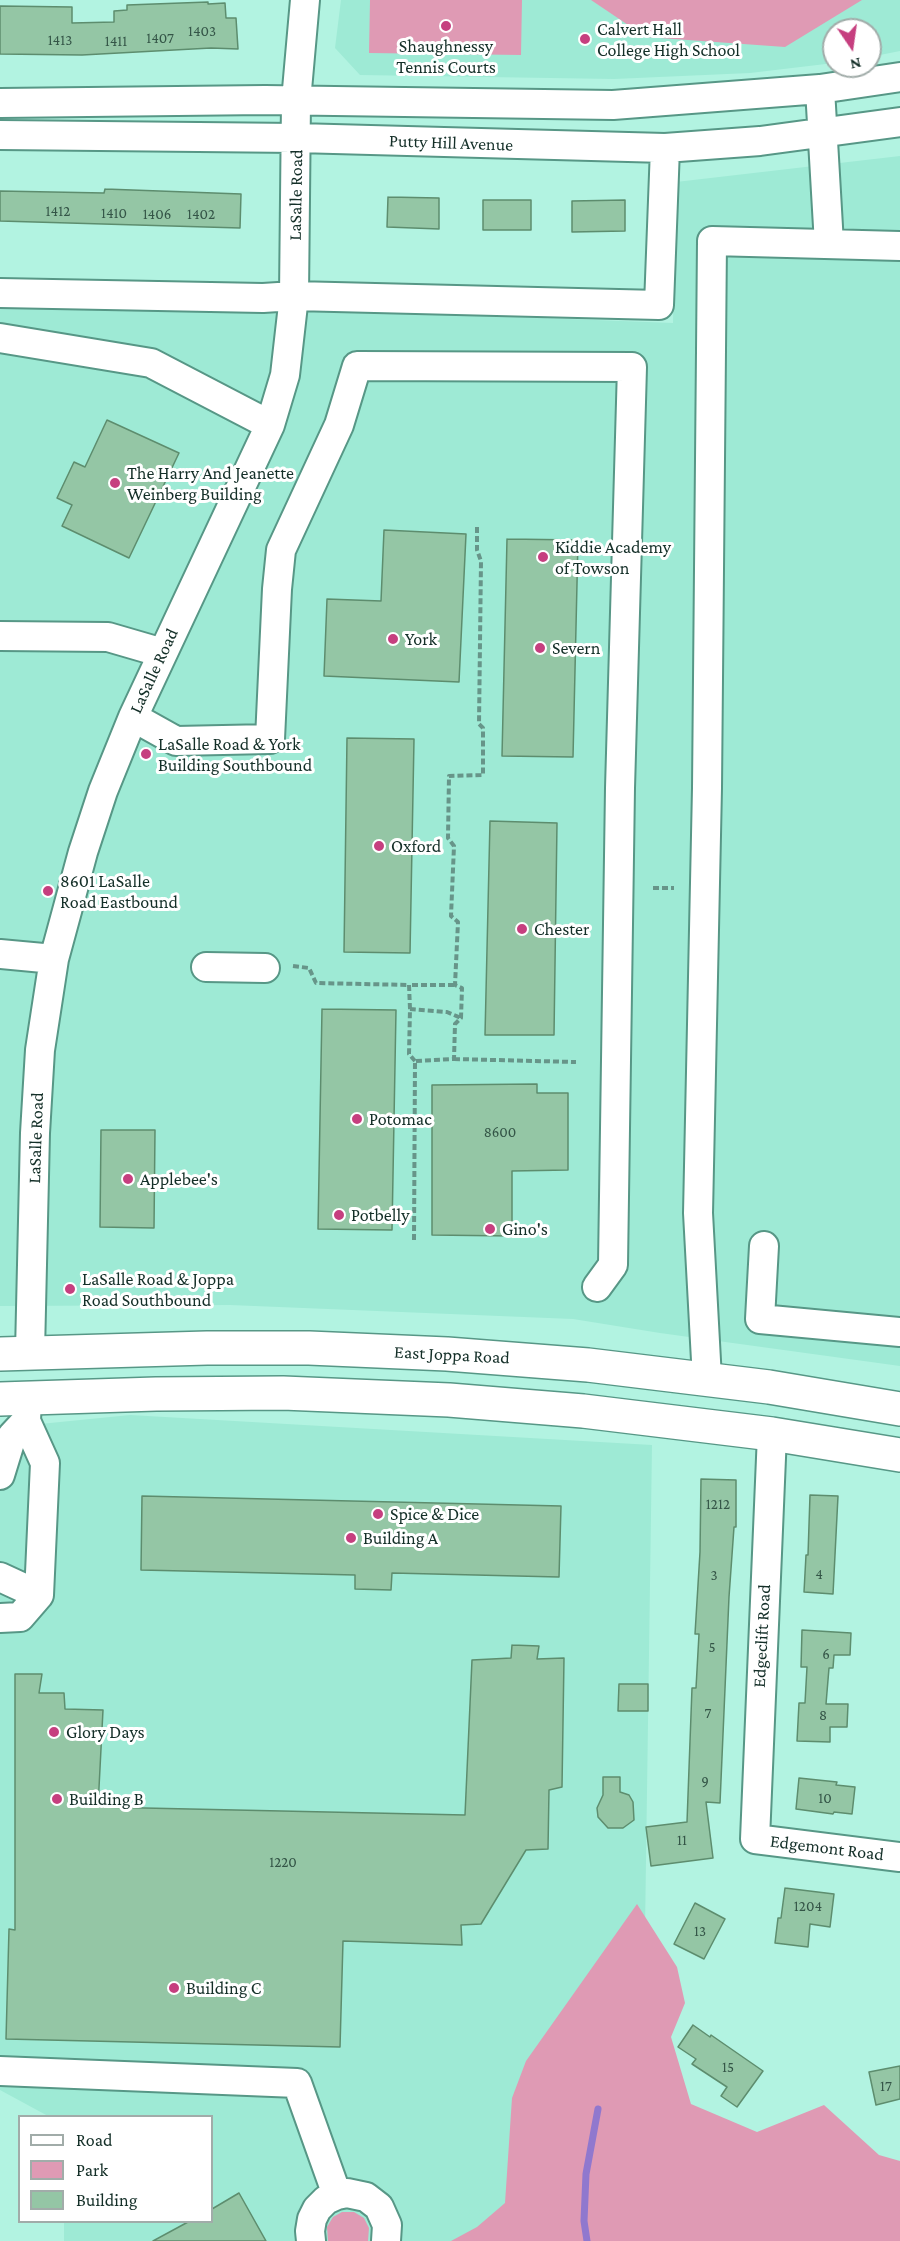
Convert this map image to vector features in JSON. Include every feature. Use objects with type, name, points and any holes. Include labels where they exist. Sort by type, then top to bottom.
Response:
[{"type":"main road","name":"East Joppa Road","points":[[15,1353],[309,1348],[447,1354],[588,1365],[707,1379],[900,1409]]},
{"type":"main road","points":[[15,1353],[18,1406],[156,1394],[284,1393],[449,1400],[583,1411],[772,1434],[900,1455]]},
{"type":"main road","points":[[583,1411],[588,1365]]},
{"type":"street","name":"LaSalle Road","points":[[15,1353],[35,1133],[40,1050],[54,959],[83,852],[103,791],[133,717],[270,425],[285,375],[294,297],[296,101],[305,0]]},
{"type":"street","points":[[0,103],[296,101],[613,105],[820,89],[900,77]]},
{"type":"street","points":[[820,89],[829,244]]},
{"type":"street","name":"Putty Hill Avenue","points":[[0,135],[297,138],[665,148],[760,141],[900,122]]},
{"type":"street","points":[[0,293],[659,305],[665,148]]},
{"type":"street","points":[[707,1379],[698,1214],[707,788],[712,242],[900,246]]},
{"type":"street","points":[[0,338],[151,363],[270,425]]},
{"type":"street","points":[[133,717],[176,741],[270,739],[280,550],[339,425],[357,366],[632,368],[620,788],[613,1265],[597,1287]]},
{"type":"street","points":[[0,636],[108,637],[163,653]]},
{"type":"street","points":[[0,954],[54,959]]},
{"type":"street","points":[[206,967],[265,968]]},
{"type":"street","points":[[764,1246],[760,1319],[900,1332]]},
{"type":"street","points":[[0,1475],[18,1406]]},
{"type":"street","points":[[0,1618],[20,1617],[39,1595],[45,1463],[18,1406]]},
{"type":"street","name":"Edgeclift Road","points":[[755,1839],[772,1434]]},
{"type":"street","points":[[0,1577],[39,1595]]},
{"type":"street","name":"Edgemont Road","points":[[755,1839],[900,1857]]},
{"type":"street","points":[[0,2071],[297,2083],[337,2194]]},
{"type":"street","points":[[311,2241],[309,2231],[317,2209],[337,2194],[356,2193],[379,2207],[387,2225],[386,2241]]},
{"type":"path","points":[[455,985],[458,922],[451,916],[454,846],[448,838],[449,776],[483,776],[483,728],[480,724],[481,561],[477,550],[477,524]]},
{"type":"path","points":[[653,888],[674,888]]},
{"type":"path","points":[[293,966],[309,968],[315,982],[455,985],[462,988],[461,1018],[455,1024],[454,1059]]},
{"type":"path","points":[[409,985],[409,1054],[415,1061],[414,1240]]},
{"type":"path","points":[[410,1009],[447,1012],[461,1018]]},
{"type":"path","points":[[415,1061],[454,1059],[576,1062]]},
{"type":"shaded area","name":"Calvert Hall College High School","points":[[341,0],[900,0],[900,51],[882,55],[882,18],[822,18],[822,64],[750,73],[614,79],[360,75],[335,48]]},
{"type":"shaded area","points":[[900,156],[900,1366],[573,1319],[230,1305],[0,1306],[0,297],[673,323],[676,182]]},
{"type":"shaded area","points":[[130,1415],[652,1445],[644,1999],[644,2241],[64,2241],[64,2223],[213,2223],[213,2115],[46,2115],[0,2090],[0,1428]]},
{"type":"green space","name":"Shaughnessy Tennis Courts","points":[[370,0],[522,0],[521,55],[369,53]]},
{"type":"green space","points":[[591,0],[862,0],[833,18],[822,18],[822,24],[785,47],[646,37]]},
{"type":"green space","points":[[637,1904],[677,1967],[685,2003],[671,2037],[691,2104],[757,2132],[824,2105],[879,2155],[900,2161],[900,2241],[451,2241],[477,2227],[505,2203],[512,2098],[526,2061]]},
{"type":"green space","points":[[342,2212],[354,2212],[364,2218],[369,2228],[368,2241],[328,2241],[327,2227],[333,2217]]},
{"type":"building","points":[[208,2],[208,4],[225,3],[226,18],[236,18],[238,49],[211,48],[82,55],[0,54],[0,6],[72,7],[72,23],[114,22],[114,11],[127,10],[127,5]]},
{"type":"building","points":[[105,189],[241,194],[240,228],[0,221],[0,191],[104,193]]},
{"type":"building","points":[[388,197],[439,198],[439,229],[387,227]]},
{"type":"building","points":[[483,200],[531,200],[531,230],[483,230]]},
{"type":"building","points":[[625,200],[625,231],[572,232],[572,201]]},
{"type":"building","name":"The Harry And Jeanette Weinberg Building","points":[[107,420],[179,453],[129,558],[62,526],[72,505],[57,498],[74,462],[85,467]]},
{"type":"building","name":"York","points":[[384,530],[466,534],[459,682],[324,676],[327,599],[381,601]]},
{"type":"building","name":"Severn","points":[[507,539],[578,540],[573,757],[502,756]]},
{"type":"building","name":"Oxford","points":[[347,738],[414,739],[410,953],[344,952]]},
{"type":"building","name":"Chester","points":[[490,821],[557,823],[554,1035],[485,1035]]},
{"type":"building","name":"Potomac","points":[[322,1009],[396,1010],[392,1230],[318,1229]]},
{"type":"building","points":[[537,1084],[537,1093],[568,1093],[568,1170],[512,1171],[512,1236],[432,1235],[432,1085]]},
{"type":"building","name":"Applebee's","points":[[101,1130],[155,1130],[154,1228],[100,1227]]},
{"type":"building","points":[[701,1479],[736,1480],[736,1527],[734,1527],[729,1597],[720,1803],[706,1802],[713,1858],[651,1866],[646,1827],[687,1822],[692,1688],[696,1688],[699,1634],[695,1634],[700,1552]]},
{"type":"building","points":[[810,1495],[838,1496],[833,1594],[804,1592]]},
{"type":"building","name":"Building A","points":[[142,1496],[561,1506],[559,1577],[392,1573],[391,1590],[355,1589],[355,1575],[141,1570]]},
{"type":"building","points":[[802,1630],[851,1633],[850,1655],[834,1655],[833,1668],[829,1668],[826,1704],[848,1704],[847,1727],[830,1727],[830,1742],[797,1741],[799,1703],[805,1703],[807,1667],[801,1667]]},
{"type":"building","name":"Building B","points":[[512,1645],[539,1646],[537,1659],[564,1658],[562,1787],[549,1790],[548,1849],[526,1850],[481,1924],[461,1925],[462,1945],[343,1941],[340,2047],[6,2039],[9,1929],[15,1930],[15,1674],[42,1674],[39,1693],[64,1693],[65,1709],[103,1710],[98,1807],[465,1815],[472,1660],[511,1658]]},
{"type":"building","points":[[619,1684],[648,1684],[648,1711],[618,1711]]},
{"type":"building","points":[[603,1777],[620,1777],[620,1792],[629,1795],[633,1802],[634,1820],[623,1828],[608,1828],[598,1817],[597,1808],[603,1795]]},
{"type":"building","points":[[799,1778],[837,1782],[836,1785],[855,1787],[852,1814],[796,1809]]},
{"type":"building","points":[[785,1888],[834,1894],[830,1927],[810,1924],[808,1947],[775,1943]]},
{"type":"building","points":[[695,1903],[725,1919],[704,1959],[674,1944]]},
{"type":"building","points":[[693,2025],[763,2071],[737,2107],[721,2096],[727,2087],[692,2064],[696,2059],[678,2047]]},
{"type":"building","points":[[900,2066],[900,2099],[876,2105],[869,2072]]},
{"type":"building","points":[[239,2193],[266,2241],[153,2241],[186,2223],[213,2223],[213,2208]]},
{"type":"waterway","points":[[587,2241],[584,2221],[586,2174],[598,2109]]},
{"type":"place","name":"Shaughnessy Tennis Courts","points":[[446,26]]},
{"type":"place","name":"Calvert Hall College High School","points":[[585,39]]},
{"type":"place","name":"The Harry And Jeanette Weinberg Building","points":[[115,483]]},
{"type":"place","name":"Kiddie Academy of Towson","points":[[543,557]]},
{"type":"place","name":"York","points":[[393,639]]},
{"type":"place","name":"Severn","points":[[540,648]]},
{"type":"place","name":"LaSalle Road & York Building Southbound","points":[[146,754]]},
{"type":"place","name":"Oxford","points":[[379,846]]},
{"type":"place","name":"8601 LaSalle Road Eastbound","points":[[48,891]]},
{"type":"place","name":"Chester","points":[[522,929]]},
{"type":"place","name":"Potomac","points":[[357,1119]]},
{"type":"place","name":"Applebee's","points":[[128,1179]]},
{"type":"place","name":"Potbelly","points":[[339,1215]]},
{"type":"place","name":"Gino's","points":[[490,1229]]},
{"type":"place","name":"LaSalle Road & Joppa Road Southbound","points":[[70,1289]]},
{"type":"place","name":"Spice & Dice","points":[[378,1514]]},
{"type":"place","name":"Building A","points":[[351,1538]]},
{"type":"place","name":"Glory Days","points":[[54,1732]]},
{"type":"place","name":"Building B","points":[[57,1799]]},
{"type":"place","name":"Building C","points":[[174,1988]]}]
